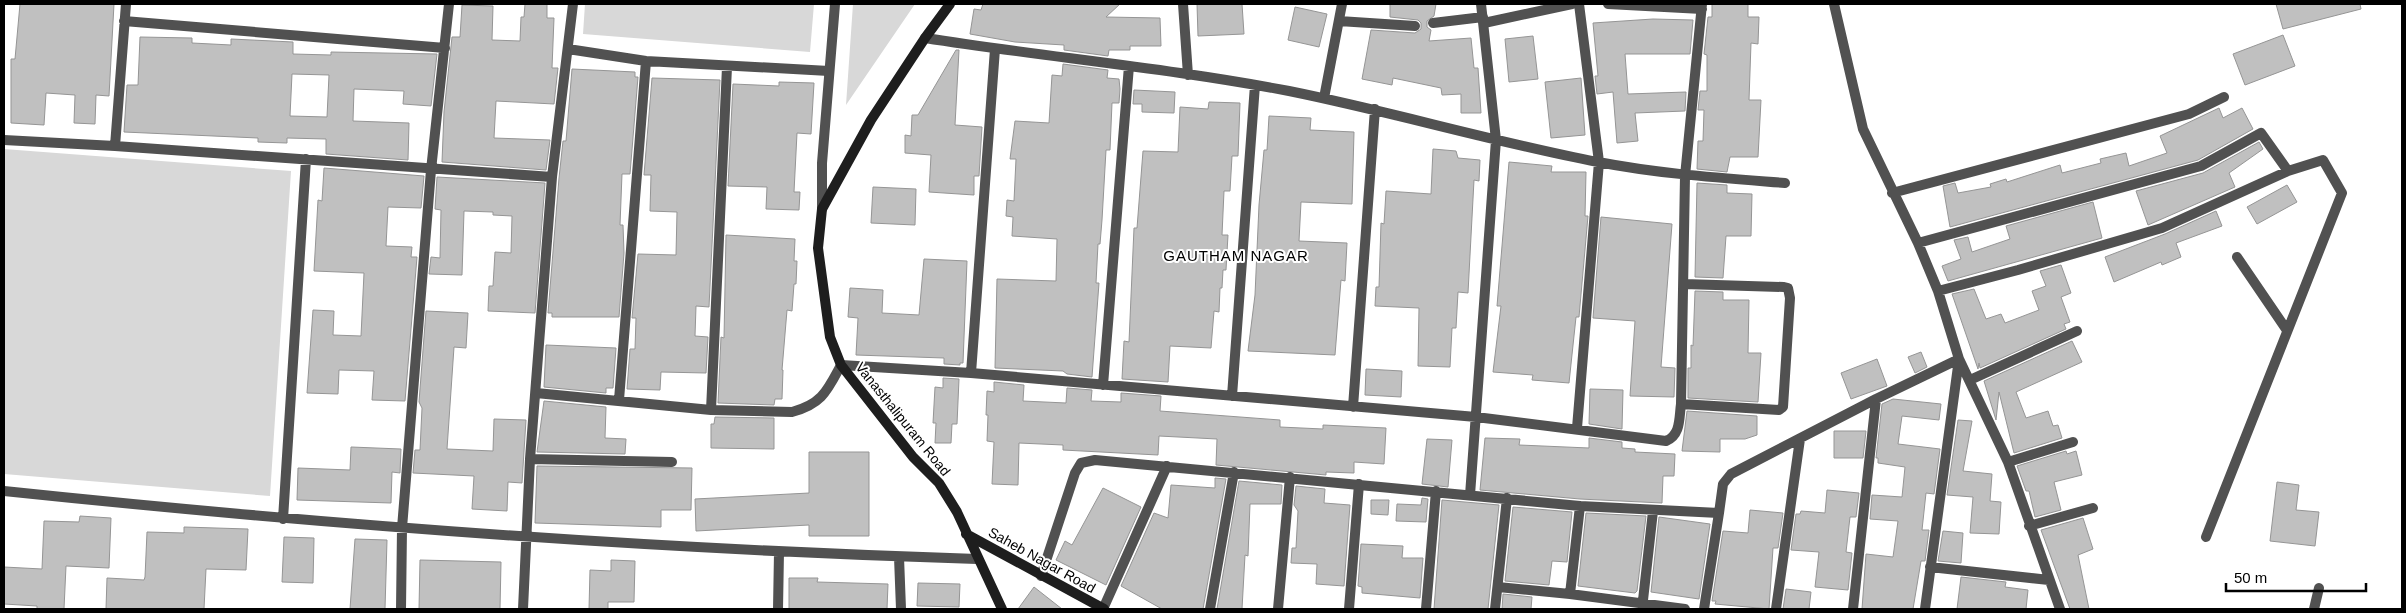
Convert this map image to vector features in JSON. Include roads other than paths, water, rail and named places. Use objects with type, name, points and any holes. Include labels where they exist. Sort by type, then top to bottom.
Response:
[{"type":"street","points":[[115,146],[126,4]]},
{"type":"street","points":[[401,609],[402,528],[431,170],[449,4]]},
{"type":"street","points":[[523,609],[530,459],[552,177],[573,4]]},
{"type":"street","points":[[822,210],[822,163],[835,4]]},
{"type":"street","name":"Vanasthalipuram Road","points":[[950,4],[925,38],[871,120],[822,210],[818,248],[821,287],[830,337],[841,365],[913,457],[939,483],[957,512],[977,559],[1002,609]]},
{"type":"street","points":[[1183,4],[1188,75]]},
{"type":"street","points":[[1324,98],[1342,4]]},
{"type":"street","points":[[1470,495],[1496,140],[1481,4]]},
{"type":"street","points":[[1433,23],[1484,20],[1572,4]]},
{"type":"street","points":[[1577,428],[1599,162],[1579,4]]},
{"type":"street","points":[[536,393],[711,410],[792,412],[804,409],[826,394],[841,365],[971,372],[1476,417],[1577,428],[1666,441],[1674,438],[1677,432],[1681,404],[1685,176],[1702,6],[1608,4]]},
{"type":"street","points":[[1834,4],[1863,129],[1892,193],[1918,243],[1938,291],[1959,360],[2008,462],[2029,526],[2060,609]]},
{"type":"street","points":[[124,21],[445,48]]},
{"type":"street","points":[[1339,22],[1415,26]]},
{"type":"street","points":[[925,38],[1255,85],[1375,109],[1496,140],[1599,162],[1685,176],[1785,183]]},
{"type":"street","points":[[568,49],[646,61],[727,67],[829,71]]},
{"type":"street","points":[[971,372],[995,49]]},
{"type":"street","points":[[619,400],[646,61]]},
{"type":"street","points":[[1103,385],[1129,66]]},
{"type":"street","points":[[711,410],[727,67]]},
{"type":"street","points":[[1232,396],[1255,85]]},
{"type":"street","points":[[1892,193],[2189,114],[2224,96]]},
{"type":"street","points":[[1353,407],[1375,109]]},
{"type":"street","points":[[1918,243],[2201,166],[2261,133],[2288,171]]},
{"type":"street","points":[[4,140],[552,177]]},
{"type":"street","points":[[283,520],[306,159]]},
{"type":"street","points":[[1938,291],[2162,228],[2288,171],[2323,160],[2342,193],[2286,329],[2206,538]]},
{"type":"street","points":[[2237,257],[2286,329]]},
{"type":"street","points":[[1681,404],[1779,410],[1783,407],[1790,298],[1788,288],[1784,287],[1684,284]]},
{"type":"street","points":[[1970,380],[2077,332]]},
{"type":"street","points":[[1704,609],[1723,484],[1731,474],[1800,440],[1876,399],[1959,360]]},
{"type":"street","points":[[1925,609],[1959,360]]},
{"type":"street","points":[[1853,609],[1876,399]]},
{"type":"street","points":[[1776,609],[1800,440]]},
{"type":"street","points":[[2008,462],[2073,442]]},
{"type":"street","points":[[530,459],[672,462]]},
{"type":"street","points":[[1041,576],[1075,473],[1081,463],[1095,460],[1580,506],[1719,513]]},
{"type":"street","points":[[1104,609],[1167,466]]},
{"type":"street","points":[[1210,609],[1234,472]]},
{"type":"street","points":[[1278,609],[1290,477]]},
{"type":"street","points":[[1349,609],[1360,484]]},
{"type":"street","points":[[4,491],[283,520],[779,552],[977,559]]},
{"type":"street","points":[[1426,609],[1436,491]]},
{"type":"street","points":[[1495,609],[1507,498]]},
{"type":"street","points":[[1570,594],[1580,506]]},
{"type":"street","points":[[2029,526],[2093,508]]},
{"type":"street","points":[[1642,606],[1653,511]]},
{"type":"street","name":"Saheb Nagar Road","points":[[966,534],[1104,609]]},
{"type":"street","points":[[778,609],[779,552]]},
{"type":"street","points":[[899,557],[901,609]]},
{"type":"street","points":[[1930,567],[2049,580]]},
{"type":"street","points":[[1498,587],[1570,594],[1642,606],[1685,609]]},
{"type":"street","points":[[2314,609],[2319,588]]},
{"type":"district","name":"GAUTHAM NAGAR","points":[[1236,255]]}]
